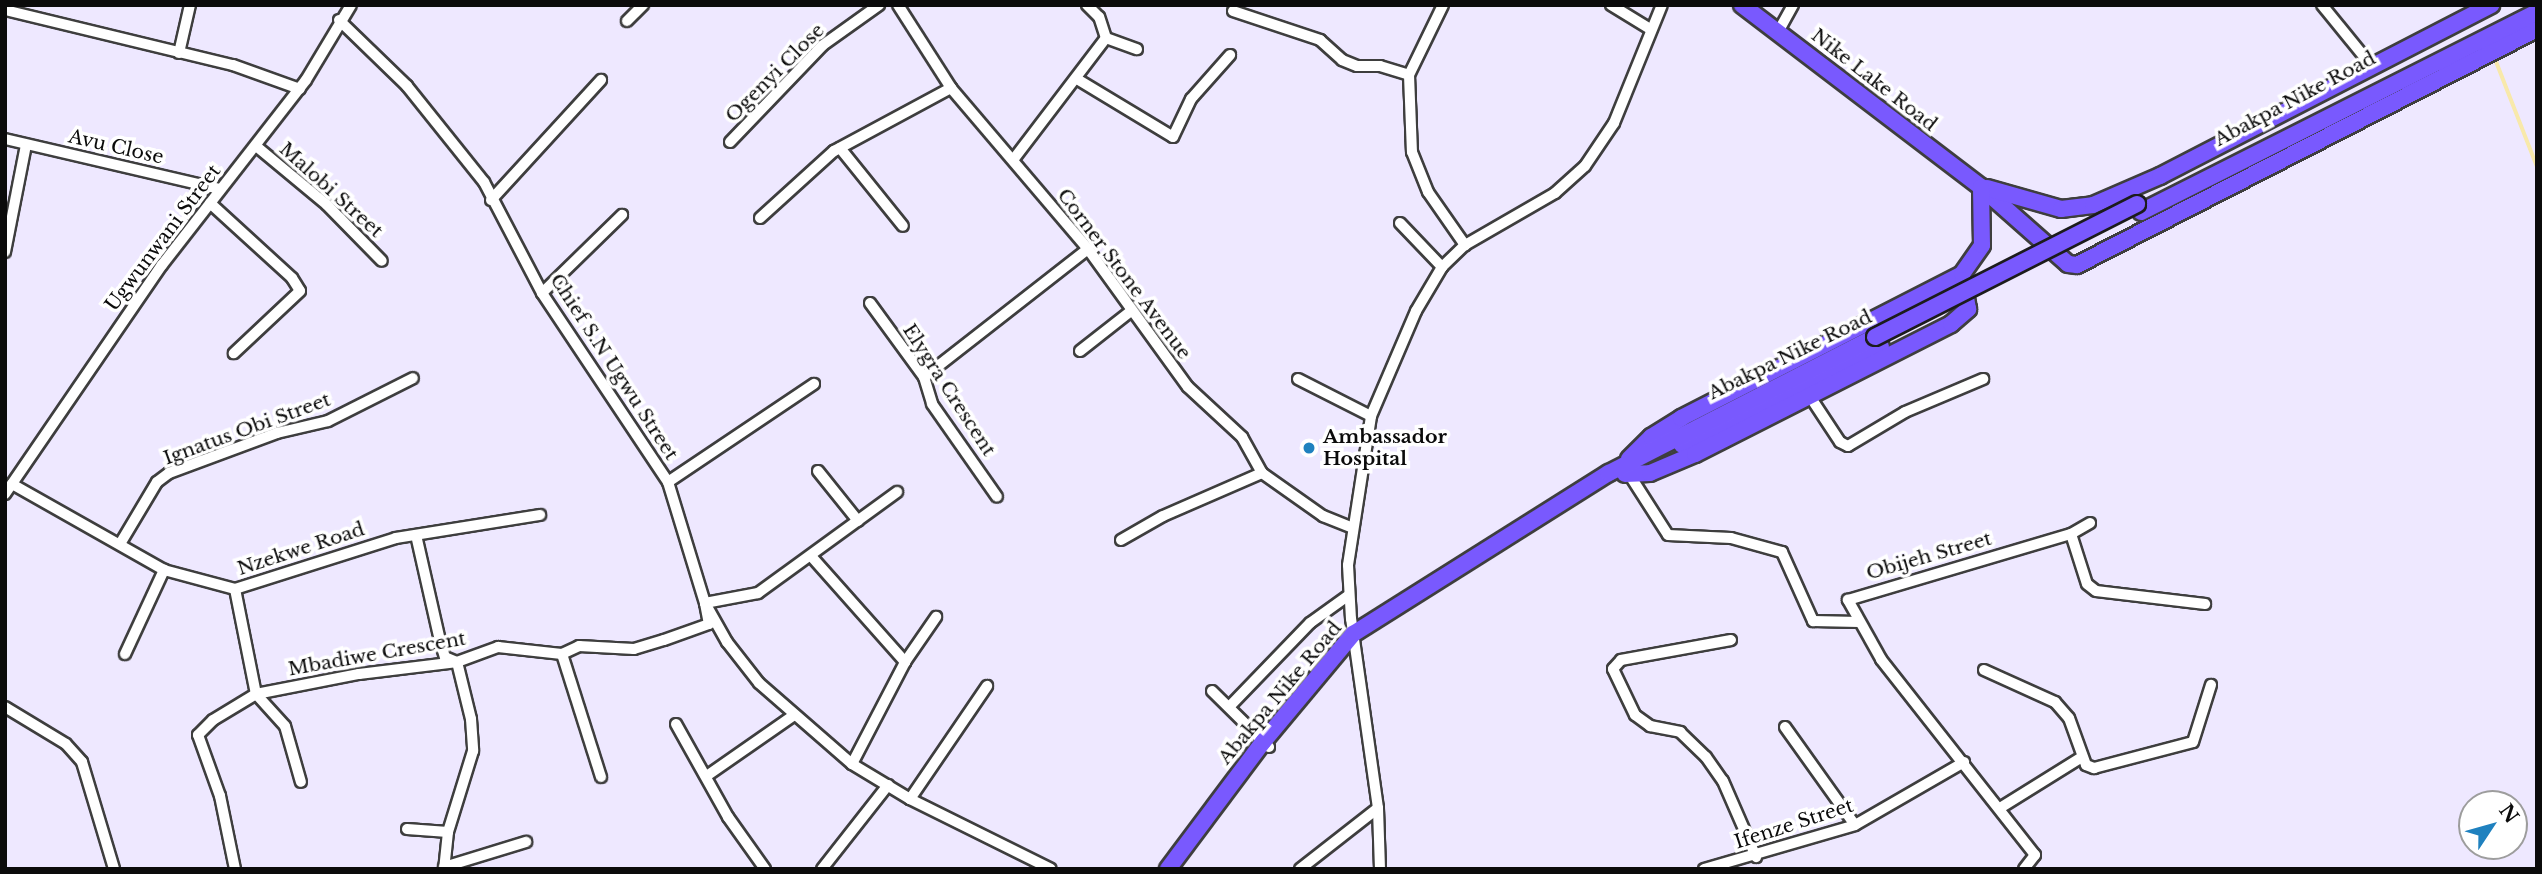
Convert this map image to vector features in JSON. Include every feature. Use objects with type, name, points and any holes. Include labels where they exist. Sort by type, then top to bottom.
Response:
[{"type":"main road","name":"Nike Lake Road","points":[[1742,5],[1981,187],[2068,264],[2089,262],[2537,29]]},
{"type":"main road","points":[[1962,274],[1969,303],[1963,316],[1695,454],[1650,473],[1625,472],[1638,447],[1681,418],[1962,274],[1982,245],[1981,187],[2061,209],[2094,205],[2151,181],[2491,5]]},
{"type":"main road","name":"Abakpa Nike Road","points":[[1168,869],[1353,631],[1625,472],[2527,5]]},
{"type":"main road","name":"Abakpa Nike Road","points":[[2139,208],[2537,12]]},
{"type":"main road","name":"Abakpa Nike Road","points":[[1177,869],[1266,744]]},
{"type":"street","points":[[50,18],[54,5]]},
{"type":"street","points":[[179,53],[190,5]]},
{"type":"street","name":"Ugwunwani Street","points":[[5,494],[122,321],[220,189],[300,89],[339,20],[351,5]]},
{"type":"street","points":[[627,21],[643,5]]},
{"type":"street","name":"Ogenyi Close","points":[[730,142],[823,45],[879,5]]},
{"type":"street","name":"Corner Stone Avenue","points":[[898,5],[951,88],[1088,249],[1188,387],[1242,437],[1262,473],[1323,516],[1353,528]]},
{"type":"street","points":[[1087,5],[1099,17],[1106,38]]},
{"type":"street","points":[[1443,5],[1409,75],[1412,152],[1428,192],[1465,245]]},
{"type":"street","points":[[1611,5],[1650,29]]},
{"type":"street","points":[[1380,869],[1378,808],[1349,595],[1353,528],[1371,416],[1416,311],[1443,267],[1465,245],[1528,211],[1585,166],[1614,123],[1662,5]]},
{"type":"street","points":[[1778,32],[1793,5]]},
{"type":"street","points":[[2322,5],[2371,65]]},
{"type":"street","points":[[5,10],[50,18],[233,65],[300,89]]},
{"type":"street","points":[[1233,11],[1320,40],[1342,60],[1357,66],[1380,66],[1409,75]]},
{"type":"street","name":"Chief S.N Ugwu Street","points":[[339,20],[407,86],[471,162],[542,293],[668,482],[705,603],[727,642],[793,716],[852,764],[910,799],[1051,869]]},
{"type":"street","points":[[1106,38],[1137,49]]},
{"type":"street","points":[[1013,160],[1106,38]]},
{"type":"street","points":[[1077,79],[1174,137],[1191,99],[1230,55]]},
{"type":"street","points":[[491,200],[601,80]]},
{"type":"street","points":[[760,218],[803,176],[839,148],[951,88]]},
{"type":"street","name":"Avu Close","points":[[5,139],[220,189]]},
{"type":"street","points":[[5,252],[26,145]]},
{"type":"street","name":"Malobi Street","points":[[256,146],[327,205],[382,261]]},
{"type":"street","points":[[839,148],[903,226]]},
{"type":"street","points":[[210,203],[292,278],[300,291],[234,354]]},
{"type":"street","points":[[542,293],[622,215]]},
{"type":"street","points":[[1400,223],[1443,267]]},
{"type":"street","points":[[924,377],[1088,249]]},
{"type":"street","name":"Elygra Crescent","points":[[870,303],[924,377],[932,404],[997,497]]},
{"type":"street","points":[[1080,351],[1131,311]]},
{"type":"street","name":"Ignatus Obi Street","points":[[120,544],[157,482],[169,473],[277,433],[328,421],[414,378]]},
{"type":"street","points":[[1298,379],[1371,416]]},
{"type":"street","points":[[1809,395],[1840,442],[1847,446],[1905,412],[1983,379]]},
{"type":"street","points":[[668,482],[814,384]]},
{"type":"street","points":[[818,471],[858,522]]},
{"type":"street","points":[[1625,472],[1668,536],[1731,538],[1783,552],[1812,621],[1859,622]]},
{"type":"street","points":[[1121,540],[1163,516],[1262,473]]},
{"type":"street","name":"Nzekwe Road","points":[[12,484],[164,570],[235,589],[416,535],[540,515]]},
{"type":"street","points":[[705,603],[758,593],[897,492]]},
{"type":"street","name":"Obijeh Street","points":[[2024,869],[2035,855],[1881,659],[1849,604],[1852,595],[2071,534],[2090,523]]},
{"type":"street","points":[[2071,534],[2087,584],[2096,591],[2205,604]]},
{"type":"street","points":[[416,535],[445,657],[457,662],[471,719],[473,751],[448,832],[444,868],[526,842]]},
{"type":"street","points":[[811,556],[905,662]]},
{"type":"street","points":[[125,654],[164,570]]},
{"type":"street","points":[[235,589],[256,694],[285,726],[301,782]]},
{"type":"street","points":[[1229,707],[1310,623],[1349,595]]},
{"type":"street","name":"Mbadiwe Crescent","points":[[235,869],[220,796],[198,734],[213,720],[256,694],[359,674],[457,662],[498,647],[562,654],[579,646],[634,649],[709,624],[705,603]]},
{"type":"street","points":[[852,764],[905,662],[936,617]]},
{"type":"street","points":[[1731,640],[1621,660],[1613,669],[1635,716],[1650,726],[1680,732],[1706,757],[1723,781],[1756,857]]},
{"type":"street","points":[[562,654],[601,777]]},
{"type":"street","points":[[1984,670],[2055,702],[2069,718],[2082,757],[2094,768],[2193,742],[2211,685]]},
{"type":"street","points":[[910,799],[987,686]]},
{"type":"street","points":[[1212,691],[1266,744]]},
{"type":"street","points":[[5,707],[66,744],[82,762],[114,869]]},
{"type":"street","points":[[708,775],[793,716]]},
{"type":"street","points":[[677,724],[708,775],[728,817],[765,869]]},
{"type":"street","points":[[1785,727],[1855,825]]},
{"type":"street","points":[[2000,808],[2082,757]]},
{"type":"street","name":"Ifenze Street","points":[[1704,869],[1756,857],[1855,825],[1964,762]]},
{"type":"street","points":[[822,869],[888,785]]},
{"type":"street","points":[[1300,869],[1378,808]]},
{"type":"street","points":[[407,829],[448,832]]},
{"type":"waterway","points":[[2495,58],[2537,166]]},
{"type":"place","name":"Ambassador Hospital","points":[[1309,448]]}]
